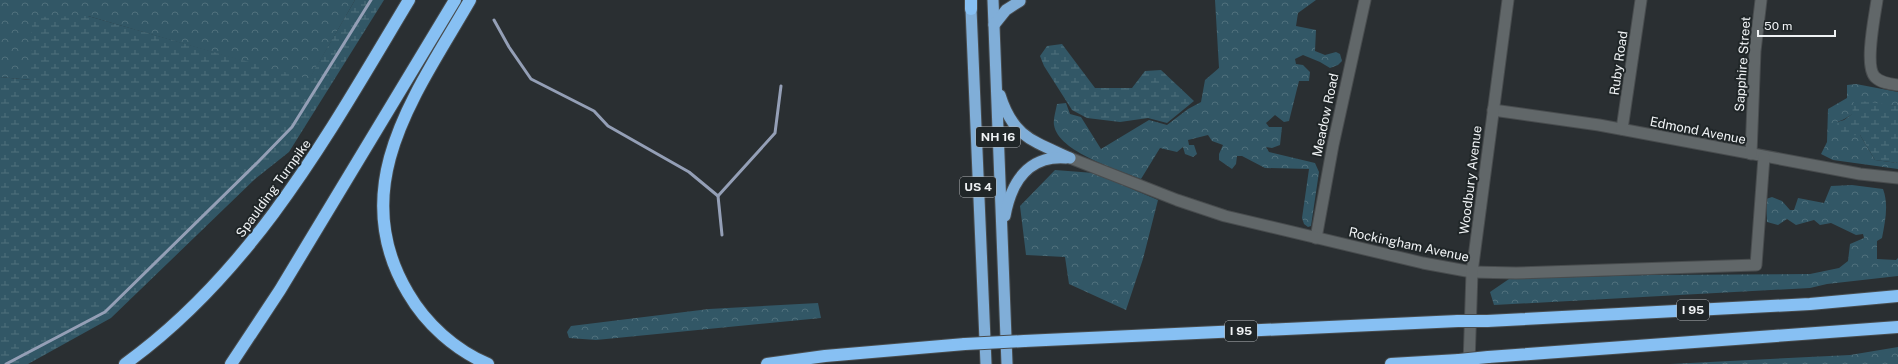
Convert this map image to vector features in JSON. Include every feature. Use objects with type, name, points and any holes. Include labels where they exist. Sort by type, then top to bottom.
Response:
[{"type":"highway","name":"Spaulding Turnpike","points":[[125,364],[163,334],[191,308],[243,254],[266,225],[309,163],[409,0]]},
{"type":"highway","points":[[231,364],[284,284],[455,0]]},
{"type":"highway","points":[[470,0],[416,93],[396,137],[390,152],[384,182],[383,213],[384,228],[397,273],[412,300],[424,316],[443,336],[469,354],[488,364]]},
{"type":"highway","name":"NH 16","points":[[993,0],[1007,364]]},
{"type":"highway","points":[[994,25],[1006,10],[1020,1],[1019,0]]},
{"type":"highway","name":"US 4","points":[[971,3],[986,364]]},
{"type":"highway","points":[[996,80],[1004,108],[1017,129],[1034,141],[1070,158]]},
{"type":"highway","points":[[1002,229],[1011,194],[1021,176],[1039,161],[1050,158],[1070,158]]},
{"type":"highway","name":"I 95","points":[[767,364],[825,356],[965,344],[1458,321],[1487,321],[1810,304],[1898,296]]},
{"type":"highway","points":[[1391,364],[1464,362],[1488,358],[1898,327]]},
{"type":"street","name":"Meadow Road","points":[[1316,238],[1332,145],[1365,0]]},
{"type":"street","name":"Woodbury Avenue","points":[[1464,362],[1472,272],[1508,0]]},
{"type":"street","name":"Ruby Road","points":[[1622,129],[1641,0]]},
{"type":"street","name":"Sapphire Street","points":[[1751,154],[1754,74],[1761,0]]},
{"type":"street","points":[[1877,0],[1870,64],[1874,76],[1884,82],[1898,85]]},
{"type":"street","name":"Edmond Avenue","points":[[1493,110],[1550,117],[1622,129],[1764,157],[1860,174],[1898,178]]},
{"type":"street","name":"Rockingham Avenue","points":[[1070,158],[1177,200],[1225,216],[1423,263],[1472,272],[1516,273],[1756,265],[1764,157]]},
{"type":"green space","points":[[0,0],[355,0],[309,80],[88,16],[31,80],[0,77]]},
{"type":"green space","points":[[355,0],[384,0],[289,152],[255,179],[111,318],[28,364],[0,364],[0,77],[31,80],[32,17],[88,16],[309,79]]},
{"type":"green space","points":[[1215,0],[1316,0],[1298,13],[1296,26],[1316,30],[1315,51],[1325,55],[1336,52],[1340,54],[1342,61],[1338,65],[1330,68],[1303,55],[1295,59],[1296,64],[1303,65],[1310,72],[1309,81],[1299,81],[1289,121],[1284,122],[1275,115],[1266,123],[1269,127],[1282,127],[1280,145],[1272,148],[1266,147],[1269,152],[1315,163],[1319,172],[1311,226],[1308,227],[1304,224],[1302,218],[1309,169],[1265,168],[1242,156],[1237,156],[1236,164],[1232,169],[1219,160],[1219,154],[1223,145],[1212,141],[1208,135],[1188,140],[1189,145],[1194,145],[1197,154],[1193,157],[1185,154],[1183,147],[1177,152],[1160,148],[1141,179],[1077,152],[1066,144],[1058,135],[1054,125],[1057,104],[1066,103],[1070,114],[1081,117],[1101,149],[1149,120],[1167,125],[1188,109],[1201,102],[1205,80],[1219,68]]},
{"type":"green space","points":[[1062,44],[1095,88],[1132,88],[1145,71],[1161,70],[1194,101],[1167,123],[1148,118],[1120,122],[1087,118],[1072,110],[1044,66],[1040,56],[1047,46]]},
{"type":"green space","points":[[1856,84],[1898,92],[1898,106],[1881,106],[1868,109],[1837,122],[1860,135],[1875,160],[1898,163],[1898,169],[1833,160],[1821,154],[1827,142],[1828,109],[1847,98],[1847,85]]},
{"type":"green space","points":[[1854,100],[1898,106],[1898,163],[1875,160],[1860,135],[1838,136],[1837,122],[1844,120],[1852,114]]},
{"type":"green space","points":[[1055,170],[1094,173],[1158,200],[1143,259],[1126,310],[1069,284],[1065,257],[1026,255],[1020,206]]},
{"type":"green space","points":[[1852,185],[1883,189],[1886,201],[1886,214],[1882,238],[1877,241],[1877,259],[1896,260],[1898,258],[1898,276],[1827,284],[1810,288],[1494,305],[1490,292],[1509,279],[1649,275],[1810,274],[1839,268],[1848,261],[1850,244],[1864,238],[1863,234],[1856,235],[1831,223],[1820,225],[1814,220],[1796,225],[1787,219],[1778,225],[1767,222],[1766,199],[1772,197],[1782,201],[1790,210],[1794,210],[1798,198],[1824,203],[1831,186]]},
{"type":"green space","points":[[818,303],[821,318],[596,340],[569,338],[567,332],[571,326],[709,309]]},
{"type":"green space","points":[[1898,347],[1898,364],[1670,364],[1850,355]]},
{"type":"waterway","points":[[6,364],[105,312],[258,162],[292,127],[371,0]]},
{"type":"waterway","points":[[494,20],[509,47],[531,79],[594,111],[608,126],[689,172],[718,196]]},
{"type":"waterway","points":[[722,235],[718,196],[775,133],[781,86]]}]
